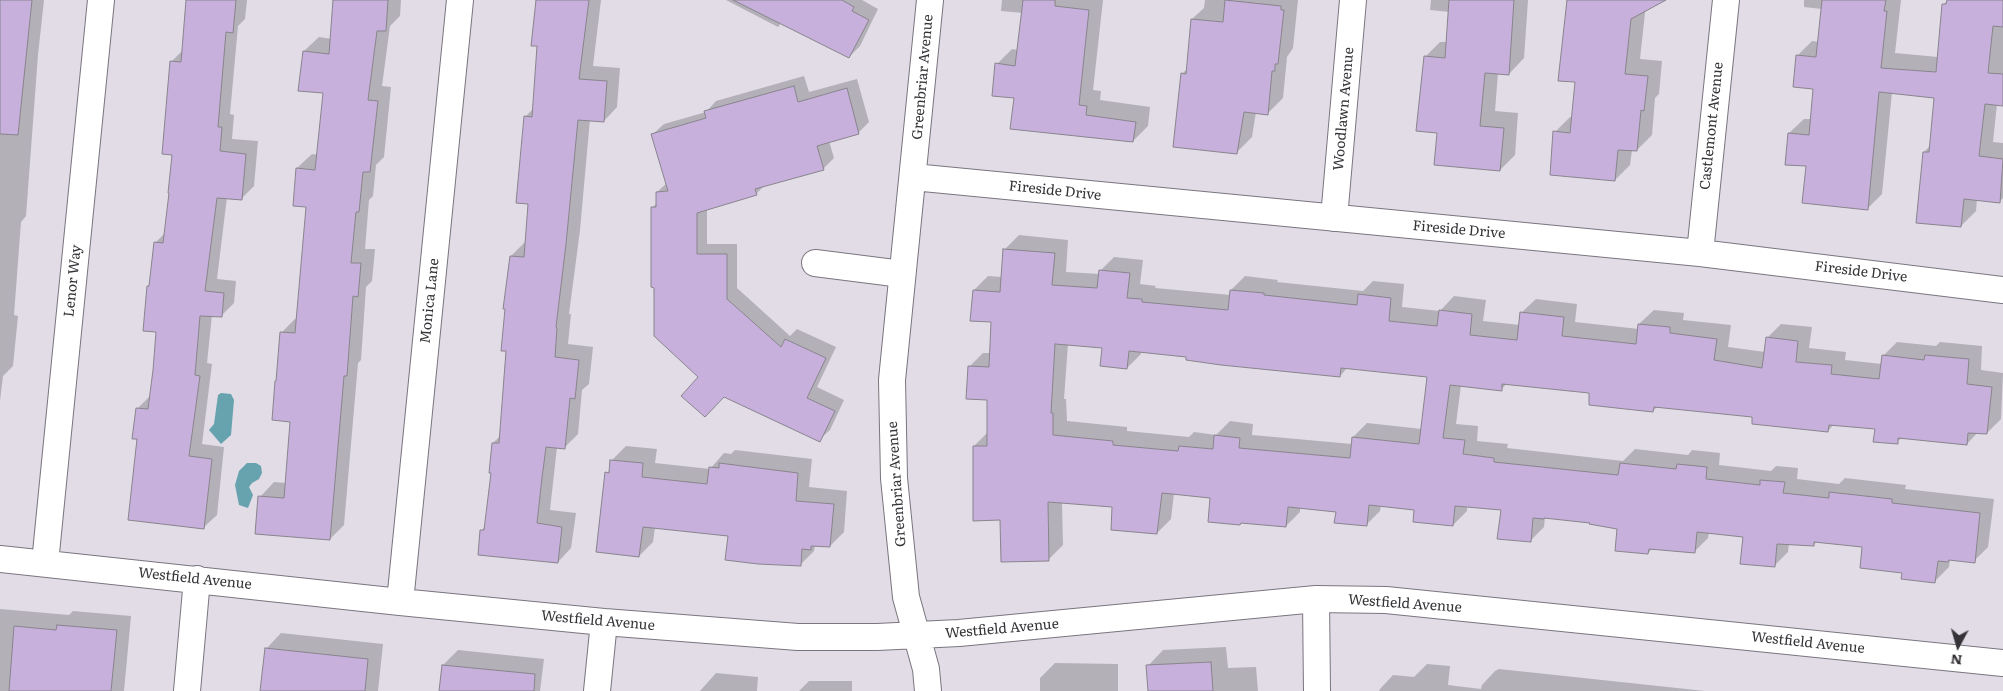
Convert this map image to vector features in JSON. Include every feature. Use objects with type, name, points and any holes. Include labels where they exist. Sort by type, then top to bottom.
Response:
[{"type":"street","name":"Lenor Way","points":[[45,563],[101,0]]},
{"type":"street","name":"Monica Lane","points":[[400,602],[460,0]]},
{"type":"street","name":"Greenbriar Avenue","points":[[928,691],[926,669],[906,597],[894,478],[892,380],[914,176],[930,0]]},
{"type":"street","name":"Woodlawn Avenue","points":[[1334,218],[1353,0]]},
{"type":"street","name":"Castlemont Avenue","points":[[1700,253],[1726,0]]},
{"type":"street","name":"Fireside Drive","points":[[914,176],[1700,253],[2003,290]]},
{"type":"street","points":[[815,263],[902,274]]},
{"type":"street","name":"Westfield Avenue","points":[[0,559],[400,602],[604,622],[798,638],[918,636],[967,633],[1316,599],[1386,600],[2003,663]]},
{"type":"street","points":[[187,691],[197,579]]},
{"type":"street","points":[[1316,599],[1318,691]]},
{"type":"street","points":[[597,691],[604,622]]},
{"type":"water","points":[[221,393],[231,394],[234,400],[231,435],[221,444],[209,430],[214,424],[218,395]]},
{"type":"water","points":[[247,463],[256,463],[261,466],[262,473],[259,479],[249,487],[253,495],[248,508],[239,505],[235,485],[239,471]]},
{"type":"building","points":[[0,0],[32,0],[18,135],[0,134]]},
{"type":"building","points":[[186,0],[236,0],[233,33],[226,32],[218,127],[222,127],[220,151],[246,154],[242,200],[217,198],[205,291],[224,293],[222,317],[200,316],[195,375],[200,376],[189,456],[212,459],[204,529],[128,520],[137,439],[132,439],[136,408],[148,409],[153,370],[156,332],[143,331],[147,286],[149,286],[154,242],[163,243],[169,193],[172,155],[162,154],[170,61],[181,62]]},
{"type":"building","points":[[333,0],[388,0],[386,31],[377,31],[368,100],[378,101],[370,172],[363,172],[359,212],[356,212],[351,263],[361,263],[358,297],[353,296],[347,376],[344,376],[330,540],[255,534],[258,496],[284,498],[290,422],[272,420],[275,381],[280,332],[295,333],[306,207],[293,206],[296,168],[315,170],[323,93],[298,91],[303,51],[329,54]]},
{"type":"building","points":[[536,0],[589,0],[579,79],[607,81],[604,122],[578,120],[556,327],[555,357],[579,360],[575,399],[570,398],[565,449],[546,447],[537,523],[562,527],[558,563],[478,555],[480,530],[484,530],[491,473],[489,473],[492,443],[499,443],[506,351],[501,351],[505,309],[503,309],[510,256],[524,257],[528,204],[516,203],[524,116],[532,117],[537,46],[531,46]]},
{"type":"building","points":[[733,0],[842,0],[854,7],[852,11],[869,20],[849,58]]},
{"type":"building","points":[[1023,0],[1055,0],[1055,6],[1089,10],[1079,105],[1087,106],[1086,115],[1136,122],[1133,142],[1010,129],[1014,98],[992,96],[995,63],[1015,66]]},
{"type":"building","points":[[1225,0],[1281,6],[1281,10],[1284,10],[1278,64],[1275,64],[1275,71],[1272,71],[1268,115],[1244,112],[1237,154],[1173,147],[1181,73],[1186,74],[1191,19],[1223,22]]},
{"type":"building","points":[[1449,0],[1514,0],[1509,75],[1485,73],[1480,126],[1504,128],[1500,171],[1434,165],[1437,133],[1416,131],[1424,56],[1445,58]]},
{"type":"building","points":[[1567,0],[1666,0],[1631,19],[1625,74],[1648,76],[1644,111],[1641,110],[1637,151],[1618,150],[1615,181],[1550,175],[1553,131],[1570,133],[1575,82],[1558,81]]},
{"type":"building","points":[[1822,0],[1886,0],[1884,11],[1887,11],[1881,68],[1936,72],[1942,4],[1946,4],[1947,0],[2003,0],[2003,27],[1993,26],[1988,73],[2003,74],[2003,106],[1985,104],[1979,156],[2003,159],[2000,203],[1964,199],[1961,227],[1916,223],[1923,152],[1929,152],[1934,98],[1879,92],[1868,210],[1802,203],[1806,166],[1785,165],[1788,133],[1809,135],[1813,89],[1793,87],[1796,55],[1816,57]]},
{"type":"building","points":[[794,86],[798,102],[847,88],[859,134],[817,146],[824,170],[755,189],[757,195],[697,213],[697,254],[727,254],[727,299],[781,347],[785,339],[826,358],[807,398],[835,411],[820,442],[724,397],[705,417],[681,396],[698,377],[654,336],[654,288],[651,287],[651,207],[656,207],[656,192],[668,191],[651,134],[706,118],[704,111]]},
{"type":"building","points":[[1003,249],[1055,253],[1052,285],[1097,288],[1099,270],[1130,273],[1127,298],[1142,299],[1142,302],[1228,310],[1230,290],[1357,305],[1358,294],[1391,298],[1389,321],[1437,326],[1439,310],[1472,314],[1470,335],[1517,340],[1520,312],[1564,317],[1562,336],[1636,344],[1638,324],[1670,327],[1670,333],[1717,339],[1714,360],[1762,368],[1766,337],[1798,341],[1796,362],[1832,365],[1831,374],[1879,379],[1882,355],[1924,360],[1925,355],[1969,359],[1967,384],[1992,387],[1987,434],[1968,433],[1967,445],[1898,438],[1898,444],[1873,442],[1875,429],[1829,425],[1828,432],[1752,424],[1752,417],[1654,407],[1653,412],[1589,405],[1589,393],[1502,384],[1502,391],[1450,385],[1443,438],[1465,440],[1463,454],[1494,458],[1494,462],[1618,475],[1620,463],[1676,469],[1677,464],[1707,467],[1706,479],[1760,485],[1760,480],[1785,482],[1783,493],[1829,498],[1829,492],[1892,499],[1892,503],[1980,513],[1975,563],[1949,560],[1948,562],[1938,561],[1935,583],[1901,579],[1902,573],[1860,568],[1862,547],[1814,542],[1814,546],[1777,544],[1775,567],[1740,564],[1743,537],[1697,532],[1695,553],[1649,549],[1648,554],[1615,551],[1617,529],[1590,523],[1544,518],[1533,518],[1531,542],[1497,539],[1501,510],[1455,506],[1453,526],[1413,522],[1414,510],[1369,505],[1367,526],[1334,523],[1336,512],[1288,507],[1286,527],[1241,523],[1240,525],[1208,522],[1210,498],[1162,493],[1157,534],[1111,530],[1112,507],[1048,502],[1049,561],[1001,562],[1000,520],[973,521],[973,446],[987,446],[987,400],[966,399],[968,366],[989,367],[991,322],[970,321],[973,290],[1000,292]],"holes":[[[1055,344],[1102,348],[1100,366],[1127,369],[1129,351],[1186,357],[1186,360],[1221,365],[1340,377],[1341,368],[1427,377],[1419,444],[1352,437],[1350,458],[1239,448],[1240,438],[1214,435],[1213,449],[1179,446],[1178,451],[1113,445],[1113,441],[1053,435],[1053,413],[1051,413]]]},
{"type":"building","points":[[610,460],[643,463],[642,477],[707,484],[709,467],[719,468],[719,463],[798,473],[796,501],[834,504],[830,547],[811,546],[811,550],[802,549],[801,566],[758,564],[725,560],[728,536],[643,527],[639,557],[596,552],[605,472],[609,473]]},
{"type":"building","points":[[57,625],[117,630],[111,691],[9,691],[14,626],[56,630]]},
{"type":"building","points":[[265,648],[368,659],[365,691],[260,691]]},
{"type":"building","points":[[1211,662],[1213,691],[1148,691],[1146,665]]},
{"type":"building","points":[[442,665],[535,674],[534,691],[439,691]]}]
